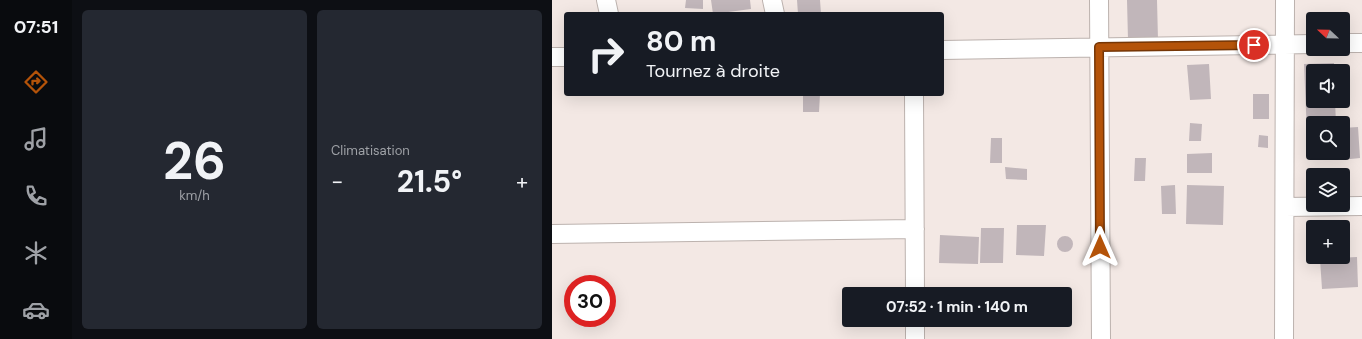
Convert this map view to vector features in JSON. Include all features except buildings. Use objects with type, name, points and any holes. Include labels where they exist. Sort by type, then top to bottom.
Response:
[{"type":"street","points":[[606,0],[609,12]]},
{"type":"street","points":[[772,0],[775,12]]},
{"type":"street","points":[[1098,0],[1101,339]]},
{"type":"street","points":[[1284,339],[1285,0]]},
{"type":"street","points":[[1350,43],[1362,43]]},
{"type":"street","points":[[944,50],[1306,44]]},
{"type":"street","points":[[552,57],[564,57]]},
{"type":"street","points":[[914,96],[915,287]]},
{"type":"street","points":[[1285,207],[1362,206]]},
{"type":"street","points":[[552,234],[915,228]]},
{"type":"street","points":[[915,327],[915,339]]},
{"type":"route","points":[[1100,247],[1099,47],[1254,45]]}]
